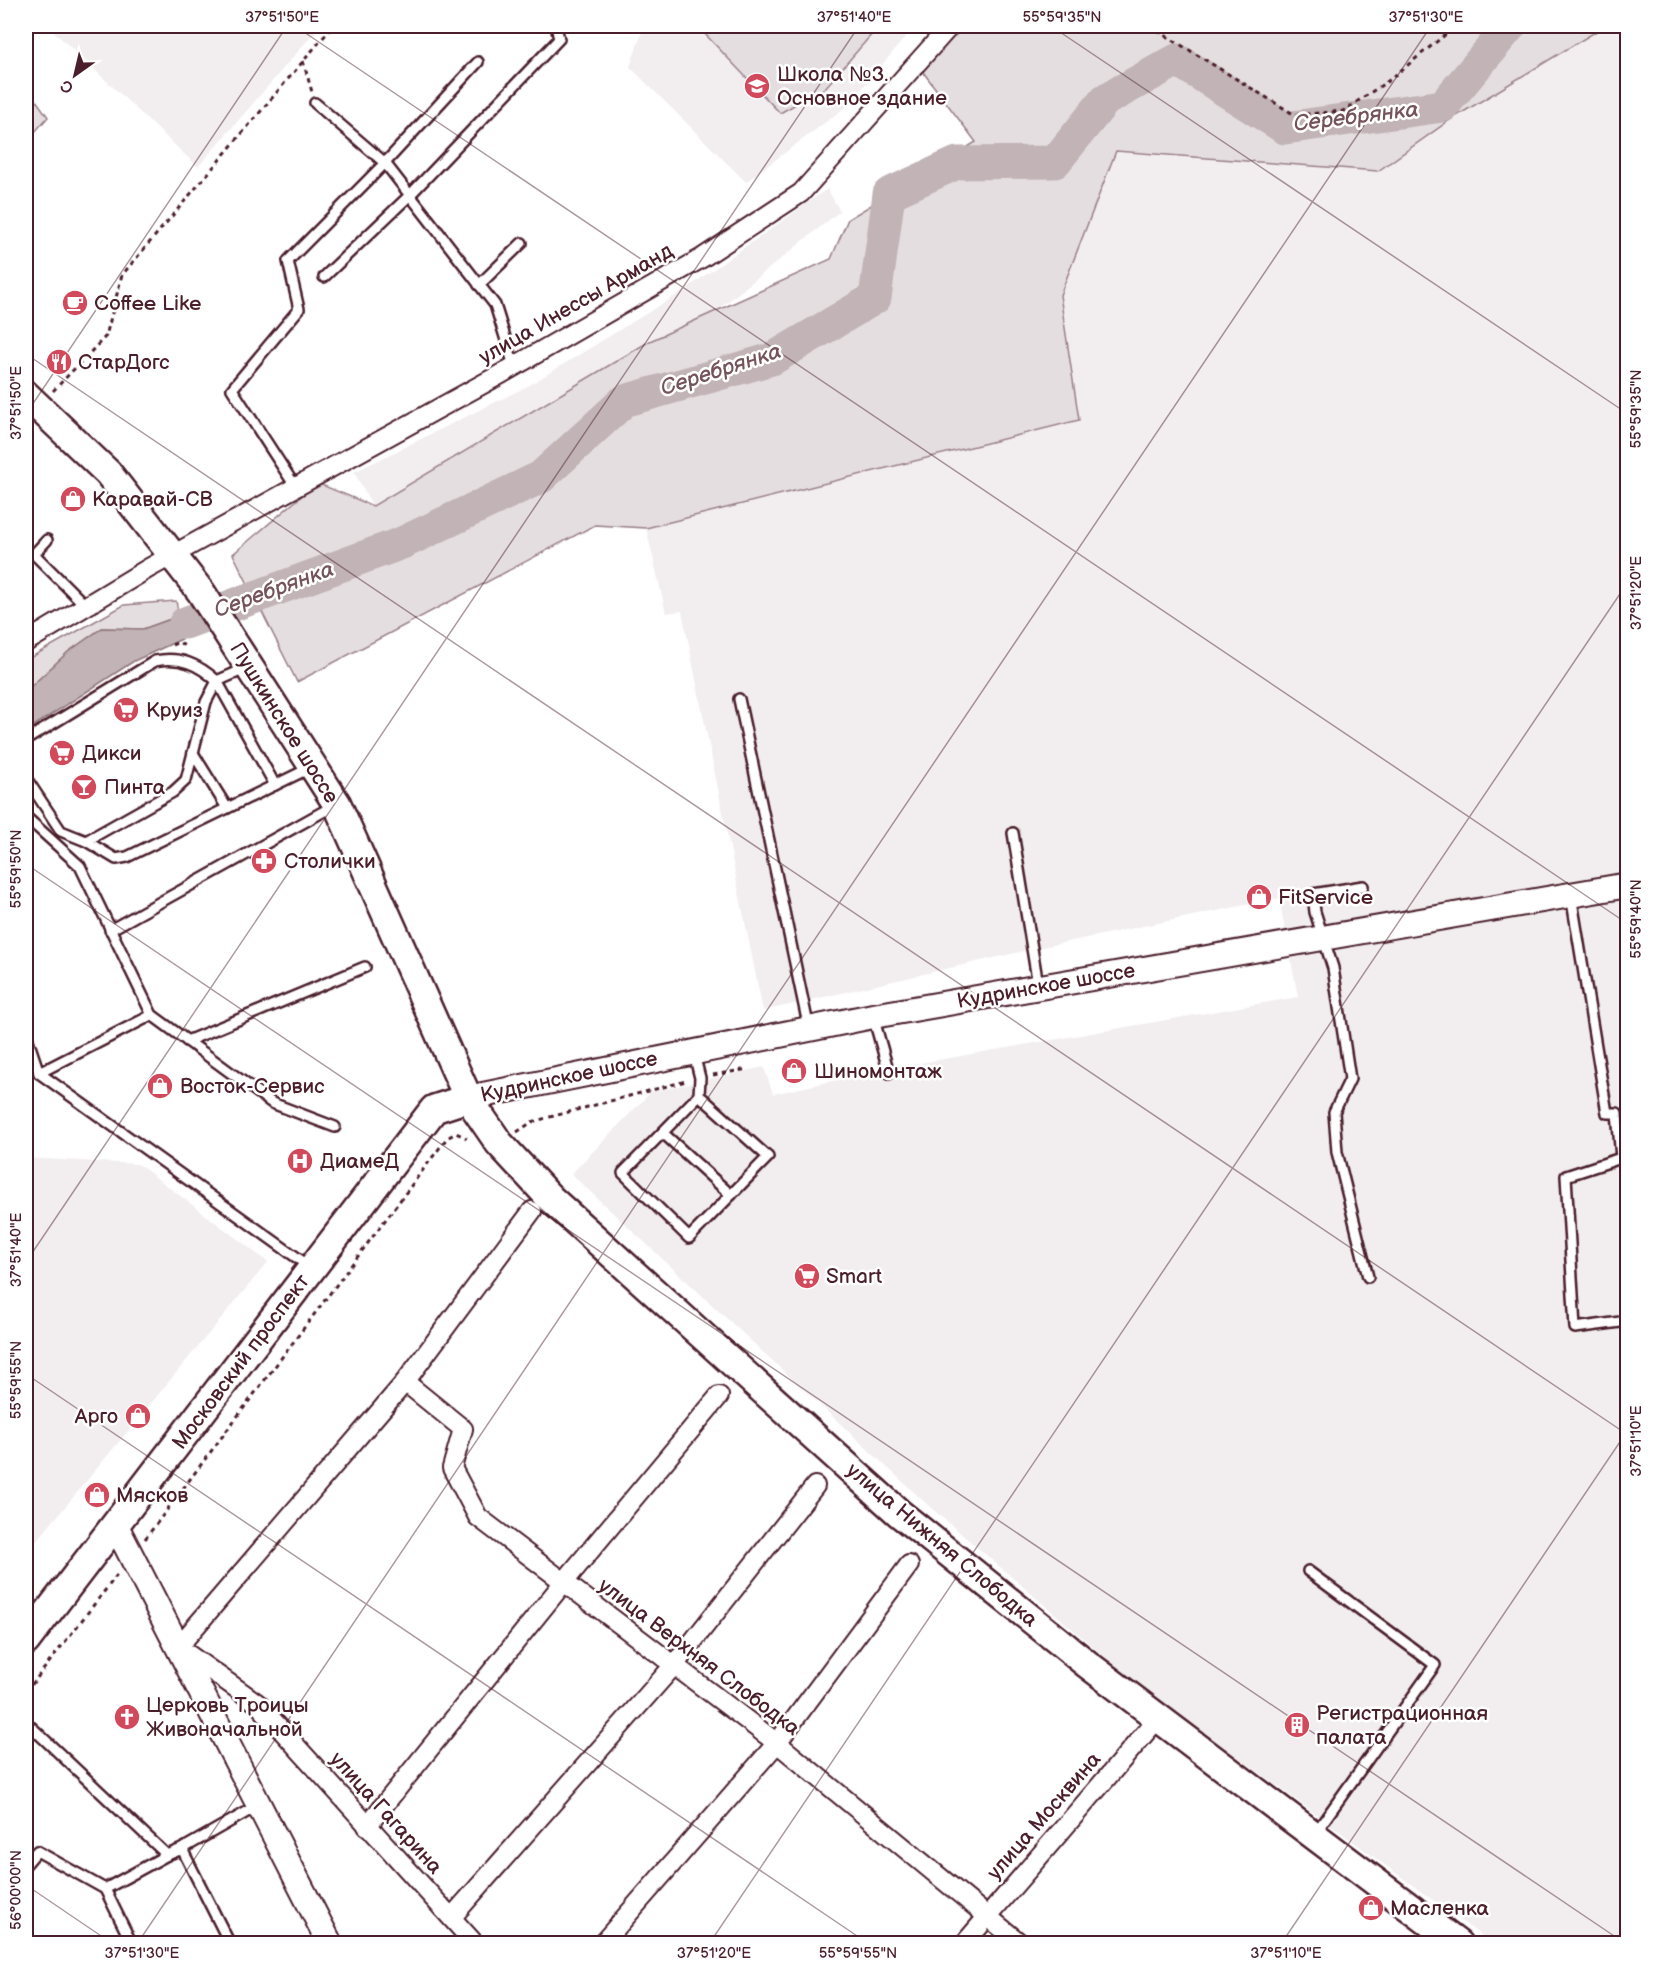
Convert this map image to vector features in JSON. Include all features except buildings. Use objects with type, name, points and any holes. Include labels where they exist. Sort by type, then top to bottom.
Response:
[{"type":"main road","name":"Пушкинское шоссе","points":[[32,401],[108,473],[201,592],[337,804],[468,1098]]},
{"type":"main road","name":"Московский проспект","points":[[26,1641],[434,1109],[468,1098]]},
{"type":"main road","name":"улица Нижняя Слободка","points":[[468,1098],[499,1143],[551,1199],[899,1513],[1087,1664],[1458,1944]]},
{"type":"street","name":"улица Инессы Арманд","points":[[29,635],[86,606],[295,486],[514,366],[702,258],[801,193],[950,26]]},
{"type":"street","name":"Кудринское шоссе","points":[[468,1098],[523,1089],[693,1051],[873,1016],[1628,885]]},
{"type":"street","points":[[178,1647],[405,1382],[532,1211]]},
{"type":"street","name":"улица Верхняя Слободка","points":[[405,1382],[463,1429],[452,1468],[478,1517],[777,1743],[1022,1944]]},
{"type":"street","points":[[367,1826],[564,1582],[719,1396]]},
{"type":"street","points":[[452,1917],[675,1664],[815,1486]]},
{"type":"street","points":[[116,1526],[330,1944]]},
{"type":"street","points":[[602,1944],[777,1743],[909,1565]]},
{"type":"street","name":"улица Гагарина","points":[[178,1647],[257,1703],[475,1944]]},
{"type":"street","name":"улица Москвина","points":[[964,1944],[1159,1717]]},
{"type":"lane","points":[[324,277],[410,195],[559,39],[556,26]]},
{"type":"lane","points":[[295,486],[232,390],[299,309],[288,261],[385,163],[478,62]]},
{"type":"lane","points":[[315,103],[385,163],[495,305],[514,366]]},
{"type":"lane","points":[[479,285],[522,243]]},
{"type":"lane","points":[[47,540],[34,554],[86,606]]},
{"type":"lane","points":[[26,740],[155,661],[172,657],[187,661],[217,681],[275,785]]},
{"type":"lane","points":[[86,841],[180,787],[186,780],[206,702],[217,681],[249,667]]},
{"type":"lane","points":[[739,699],[809,1029]]},
{"type":"lane","points":[[193,753],[227,808]]},
{"type":"lane","points":[[26,778],[55,825],[67,835],[86,841],[109,857],[121,859],[313,767]]},
{"type":"lane","points":[[110,930],[337,804]]},
{"type":"lane","points":[[26,817],[80,866],[152,1015],[272,1103],[334,1127]]},
{"type":"lane","points":[[1013,832],[1039,987]]},
{"type":"lane","points":[[1363,886],[1313,894],[1315,912],[1325,938],[1338,993],[1350,1079],[1334,1112],[1337,1152],[1368,1277]]},
{"type":"lane","points":[[1571,895],[1607,1113],[1617,1113],[1624,1159],[1566,1176],[1575,1328],[1628,1321]]},
{"type":"lane","points":[[187,1041],[365,967]]},
{"type":"lane","points":[[39,1072],[152,1015]]},
{"type":"lane","points":[[873,1016],[889,1073]]},
{"type":"lane","points":[[26,1034],[39,1072],[312,1269]]},
{"type":"lane","points":[[693,1051],[700,1078],[699,1095],[623,1173],[689,1238],[768,1157],[699,1095]]},
{"type":"lane","points":[[663,1133],[731,1195]]},
{"type":"lane","points":[[1308,1571],[1435,1665],[1314,1834]]},
{"type":"lane","points":[[26,1722],[167,1855]]},
{"type":"lane","points":[[105,1889],[259,1805]]},
{"type":"lane","points":[[182,1849],[230,1944]]},
{"type":"lane","points":[[26,1864],[37,1851],[105,1889],[132,1944]]},
{"type":"path","points":[[32,401],[106,336],[122,275],[333,26]]},
{"type":"path","points":[[1150,26],[1295,115],[1343,111],[1388,81],[1456,26]]},
{"type":"path","points":[[303,61],[315,103]]},
{"type":"path","points":[[516,1132],[532,1122],[550,1117],[700,1078],[748,1069]]},
{"type":"path","points":[[26,1692],[132,1556],[447,1138],[456,1134],[463,1135],[470,1141]]},
{"type":"shaded area","points":[[48,26],[320,26],[198,167]]},
{"type":"shaded area","name":"Школа №3. Основное здание","points":[[644,26],[915,26],[847,106],[746,182],[630,67]]},
{"type":"shaded area","points":[[712,26],[879,26],[825,88],[780,113],[705,34]]},
{"type":"shaded area","points":[[950,26],[1419,26],[1424,29],[1429,26],[1605,26],[1450,120],[1378,171],[1116,151],[1060,295],[1079,420],[646,528],[595,525],[297,682],[233,554],[317,483],[373,506],[650,341],[831,259],[848,219],[976,142],[917,64]]},
{"type":"shaded area","points":[[1605,26],[1618,26],[1628,43],[1628,1494],[1621,1499],[1628,1504],[1627,1943],[1491,1943],[1126,1675],[930,1507],[571,1174],[651,1092],[764,1067],[773,1094],[892,1068],[1298,997],[1279,898],[1033,949],[763,1011],[682,611],[666,613],[646,528],[1079,420],[1060,295],[1116,151],[1378,171],[1450,120]]},
{"type":"shaded area","points":[[31,93],[48,117],[27,141],[26,100]]},
{"type":"shaded area","points":[[827,189],[840,211],[715,312],[650,341],[373,507],[354,472],[528,386],[680,293]]},
{"type":"shaded area","points":[[176,601],[179,616],[143,629],[102,628],[68,652],[26,691],[26,660],[124,605]]},
{"type":"shaded area","points":[[202,601],[210,626],[134,661],[26,731],[26,691],[68,652],[102,628],[143,629],[179,616]]},
{"type":"shaded area","points":[[26,1158],[138,1164],[268,1262],[26,1554]]},
{"type":"waterway","name":"Серебрянка","points":[[185,623],[402,543],[541,477],[624,401],[772,359],[875,298],[889,194],[957,163],[1055,162],[1105,100],[1177,60],[1285,128],[1443,106],[1510,26]]},
{"type":"place","name":"Школа №3. Основное здание","points":[[757,86]]},
{"type":"place","name":"Coffee Like","points":[[75,303]]},
{"type":"place","name":"СтарДогс","points":[[59,362]]},
{"type":"place","name":"Каравай-СВ","points":[[73,499]]},
{"type":"place","name":"Круиз","points":[[126,710]]},
{"type":"place","name":"Дикси","points":[[62,753]]},
{"type":"place","name":"Пинта","points":[[84,787]]},
{"type":"place","name":"Столички","points":[[264,861]]},
{"type":"place","name":"FitService","points":[[1259,897]]},
{"type":"place","name":"Шиномонтаж","points":[[794,1071]]},
{"type":"place","name":"Восток-Сервис","points":[[160,1086]]},
{"type":"place","name":"ДиамеД","points":[[300,1161]]},
{"type":"place","name":"Smart","points":[[807,1276]]},
{"type":"place","name":"Арго","points":[[138,1416]]},
{"type":"place","name":"Мясков","points":[[97,1495]]},
{"type":"place","name":"Церковь Троицы Живоначальной","points":[[127,1717]]},
{"type":"place","name":"Регистрационная палата","points":[[1297,1725]]},
{"type":"place","name":"Масленка","points":[[1371,1908]]}]
